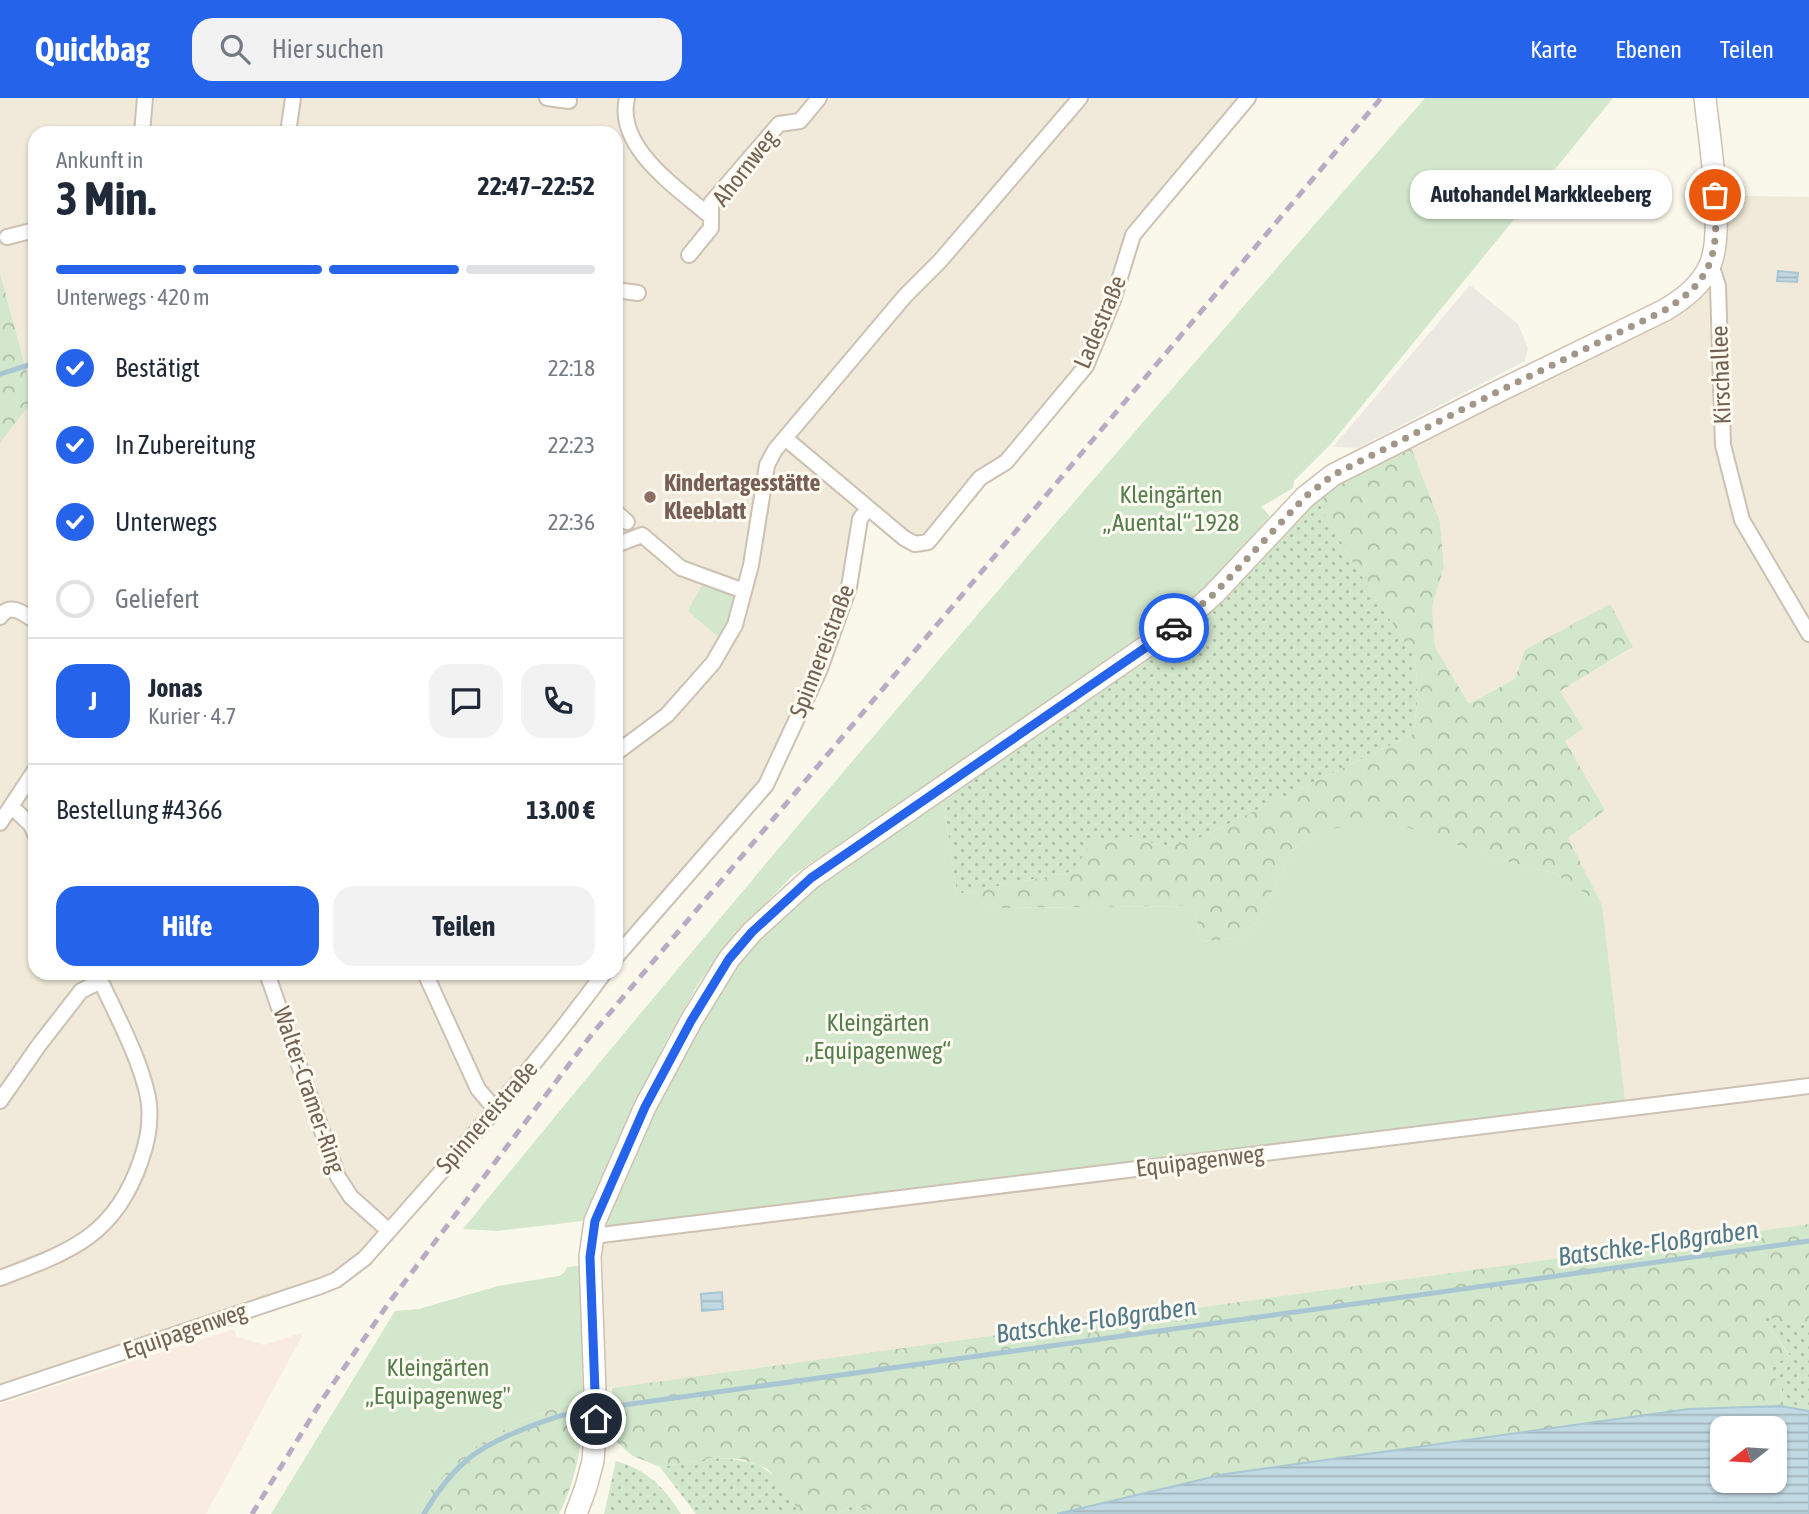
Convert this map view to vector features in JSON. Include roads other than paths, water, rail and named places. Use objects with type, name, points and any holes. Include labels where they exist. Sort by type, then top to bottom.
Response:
[{"type":"main road","name":"Kirschallee","points":[[1705,98],[1716,206],[1711,264]]},
{"type":"main road","points":[[576,1514],[593,1461],[596,1409],[590,1257],[600,1206],[645,1107],[709,990],[729,959],[752,932],[811,878],[1186,620],[1305,497],[1333,475],[1665,310],[1697,286],[1711,264]]},
{"type":"street","points":[[143,126],[145,98]]},
{"type":"street","points":[[289,126],[293,98]]},
{"type":"street","points":[[547,98],[569,101]]},
{"type":"street","points":[[627,98],[626,120],[633,140],[645,158],[711,217]]},
{"type":"street","name":"Ahornweg","points":[[688,255],[710,228],[711,203],[779,124],[800,121],[819,98]]},
{"type":"street","points":[[623,748],[667,715],[713,663],[735,625],[751,565],[766,465],[775,450],[905,296],[940,261],[1080,98]]},
{"type":"street","name":"Ladestraße","points":[[867,508],[915,544],[928,542],[980,478],[1006,462],[1086,366],[1113,300],[1133,235],[1248,98]]},
{"type":"street","points":[[7,237],[28,232]]},
{"type":"street","name":"Kirschallee","points":[[1711,264],[1718,286],[1723,445],[1742,520],[1809,634]]},
{"type":"street","points":[[623,291],[638,293]]},
{"type":"street","points":[[785,438],[867,508]]},
{"type":"street","name":"Spinnereistraße","points":[[623,943],[766,785],[820,669],[849,587],[860,519],[867,508]]},
{"type":"street","points":[[623,542],[642,535],[681,568],[744,591]]},
{"type":"street","points":[[0,617],[4,611],[11,608],[28,616]]},
{"type":"street","points":[[0,823],[28,781]]},
{"type":"street","points":[[11,807],[28,822]]},
{"type":"street","points":[[0,1101],[81,991],[95,980]]},
{"type":"street","points":[[0,1279],[65,1252],[98,1231],[116,1212],[133,1184],[149,1139],[148,1099],[142,1078],[100,980]]},
{"type":"street","name":"Walter-Cramer-Ring","points":[[269,980],[338,1177],[351,1197],[389,1231]]},
{"type":"street","points":[[428,980],[478,1089],[495,1109]]},
{"type":"street","name":"Spinnereistraße","points":[[365,1258],[568,1023],[599,980]]},
{"type":"street","name":"Equipagenweg","points":[[593,1231],[601,1235],[1809,1086]]},
{"type":"street","name":"Equipagenweg","points":[[0,1393],[321,1286],[337,1280],[365,1258]]},
{"type":"water","points":[[1778,271],[1798,273],[1797,282],[1777,281]]},
{"type":"water","points":[[722,1292],[723,1309],[702,1311],[701,1294]]},
{"type":"water","points":[[1780,1406],[1809,1411],[1809,1514],[1057,1514],[1225,1474],[1689,1409]]},
{"type":"waterway","points":[[0,374],[28,365]]},
{"type":"waterway","name":"Batschke‐Floßgraben","points":[[602,1408],[1809,1241]]},
{"type":"waterway","name":"Batschke‐Floßgraben","points":[[424,1514],[449,1478],[479,1451],[527,1428],[592,1409]]},
{"type":"railway","points":[[252,1514],[322,1400],[388,1304],[592,1034],[1381,98]]},
{"type":"place","name":"Autohandel Markkleeberg","points":[[1715,195]]},
{"type":"place","name":"Kindertagesstätte Kleeblatt","points":[[650,497]]},
{"type":"park label","name":"Kleingärten „Auental“ 1928","points":[[1171,509]]},
{"type":"park label","name":"Kleingärten „Equipagenweg“","points":[[878,1037]]},
{"type":"park label","name":"Kleingärten „Equipagenweg\"","points":[[438,1382]]}]
